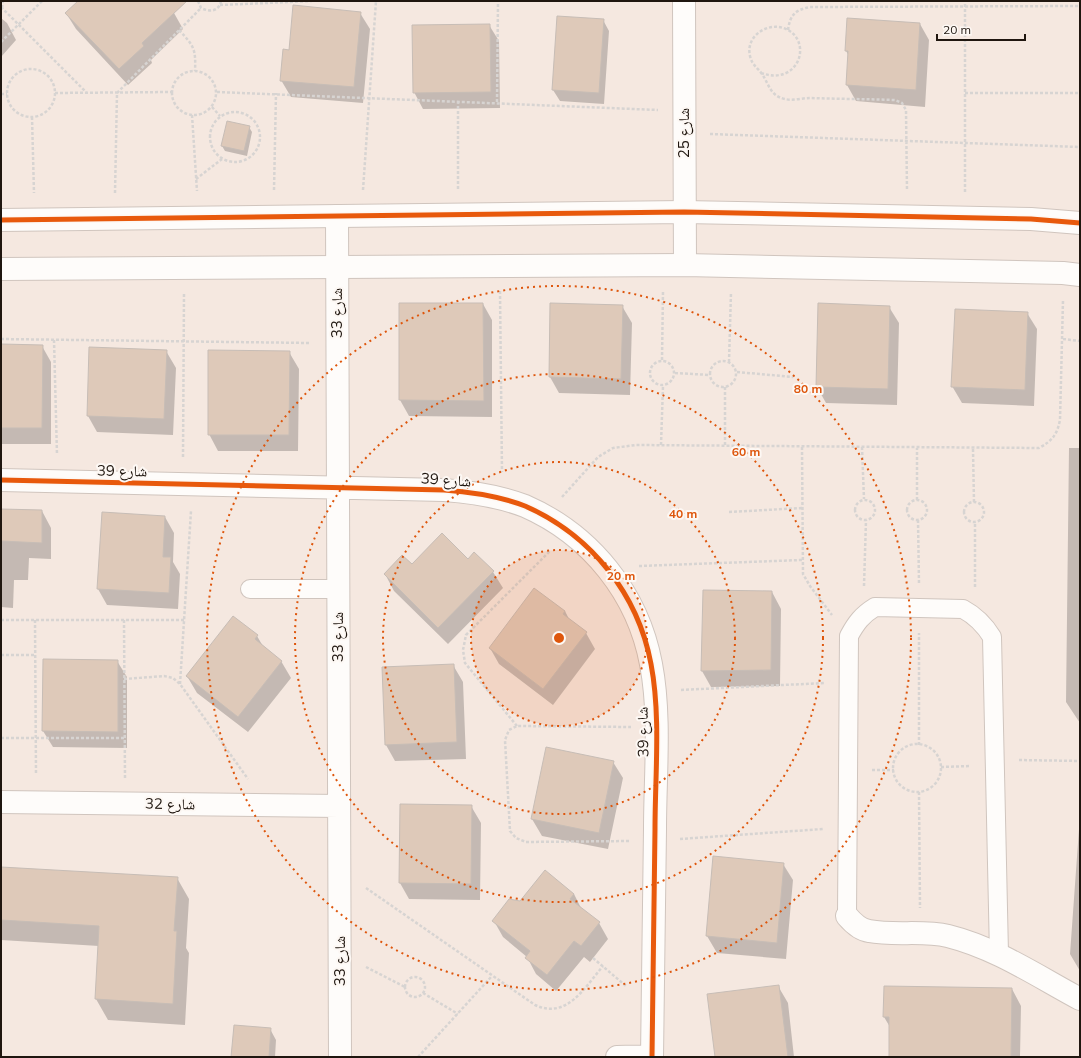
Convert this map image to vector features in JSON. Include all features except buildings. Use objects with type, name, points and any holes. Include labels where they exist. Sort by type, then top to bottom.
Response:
[{"type":"street","name":"شارع 25","points":[[684,1],[685,265]]},
{"type":"street","points":[[1,220],[684,212],[1031,219],[1080,223]]},
{"type":"street","name":"شارع 33","points":[[337,216],[340,1057]]},
{"type":"street","points":[[1,269],[685,265],[1071,274]]},
{"type":"street","name":"شارع 39","points":[[1,480],[444,490],[474,493],[503,499],[524,506],[545,516],[569,532],[589,549],[607,567],[623,590],[636,613],[648,651],[654,692],[656,728],[652,1056]]},
{"type":"street","name":"شارع 32","points":[[1,802],[339,806]]},
{"type":"street","points":[[847,916],[856,926],[868,931],[947,936],[999,954],[1080,999]]},
{"type":"street","points":[[617,1057],[652,1056]]},
{"type":"lane","points":[[250,589],[338,589]]},
{"type":"lane","points":[[847,916],[849,636],[855,624],[864,614],[875,607],[963,608],[975,616],[985,626],[992,637],[999,954]]},
{"type":"path","points":[[3,1],[2,8],[87,93]]},
{"type":"path","points":[[1,42],[42,1]]},
{"type":"path","points":[[198,1],[201,8],[208,12],[214,10],[220,5],[221,1]]},
{"type":"path","points":[[220,5],[311,1]]},
{"type":"path","points":[[362,216],[376,1]]},
{"type":"path","points":[[497,103],[498,1]]},
{"type":"path","points":[[964,218],[965,1]]},
{"type":"path","points":[[788,30],[790,18],[798,9],[810,7],[1080,6]]},
{"type":"path","points":[[115,218],[117,93],[201,8]]},
{"type":"path","points":[[761,73],[772,77],[783,75],[793,69],[798,60],[800,49],[796,38],[788,30],[777,26],[766,28],[756,34],[750,44],[750,54],[753,65],[761,73],[769,90],[785,99],[895,100],[902,103],[906,110],[907,217]]},
{"type":"path","points":[[179,30],[194,45],[196,71]]},
{"type":"path","points":[[31,70],[40,71],[48,76],[53,84],[55,93],[54,102],[49,110],[41,116],[32,117],[22,116],[14,111],[9,103],[7,94],[9,85],[14,77],[22,71],[31,70]]},
{"type":"path","points":[[196,71],[203,72],[210,77],[215,84],[217,92],[216,100],[212,107],[206,112],[192,115],[184,113],[177,108],[173,101],[172,92],[174,84],[179,76],[187,72],[196,71]]},
{"type":"path","points":[[55,93],[172,92]]},
{"type":"path","points":[[217,92],[276,93],[684,111]]},
{"type":"path","points":[[274,217],[276,93]]},
{"type":"path","points":[[965,93],[1080,93]]},
{"type":"path","points":[[1,94],[7,94]]},
{"type":"path","points":[[458,101],[458,215]]},
{"type":"path","points":[[212,107],[220,116]]},
{"type":"path","points":[[233,112],[246,114],[254,120],[259,128],[261,136],[255,154],[248,159],[231,163],[222,159],[215,154],[211,146],[209,138],[210,130],[220,116],[233,112]]},
{"type":"path","points":[[192,115],[198,217]]},
{"type":"path","points":[[32,117],[35,219]]},
{"type":"path","points":[[684,133],[1080,147]]},
{"type":"path","points":[[196,179],[222,159]]},
{"type":"path","points":[[662,360],[664,266]]},
{"type":"path","points":[[729,362],[732,266]]},
{"type":"path","points":[[500,267],[503,499]]},
{"type":"path","points":[[180,684],[184,620],[187,484],[184,268]]},
{"type":"path","points":[[545,516],[598,457],[613,448],[636,445],[973,449],[1039,448],[1050,442],[1057,432],[1060,420],[1063,339],[1071,274]]},
{"type":"path","points":[[1,339],[337,343]]},
{"type":"path","points":[[1063,339],[1080,341]]},
{"type":"path","points":[[54,340],[58,482]]},
{"type":"path","points":[[662,360],[673,366],[675,373],[674,379],[669,384],[663,386],[656,384],[651,380],[650,374],[651,367],[656,362],[662,360]]},
{"type":"path","points":[[722,360],[729,362],[734,366],[737,372],[736,379],[731,385],[725,387],[718,386],[712,382],[710,375],[711,368],[722,360]]},
{"type":"path","points":[[737,372],[793,377]]},
{"type":"path","points":[[675,373],[710,375]]},
{"type":"path","points":[[661,446],[663,386]]},
{"type":"path","points":[[725,387],[725,446]]},
{"type":"path","points":[[802,447],[803,574],[810,586],[849,636]]},
{"type":"path","points":[[862,447],[864,499]]},
{"type":"path","points":[[916,500],[917,448]]},
{"type":"path","points":[[973,449],[974,502]]},
{"type":"path","points":[[864,499],[871,501],[875,506],[876,512],[872,518],[866,520],[860,519],[855,514],[855,507],[858,502],[864,499]]},
{"type":"path","points":[[916,500],[922,501],[927,509],[923,518],[918,520],[909,515],[907,510],[908,505],[916,500]]},
{"type":"path","points":[[974,502],[980,503],[984,508],[984,514],[981,519],[975,522],[969,520],[965,515],[964,509],[968,504],[974,502]]},
{"type":"path","points":[[729,512],[802,508]]},
{"type":"path","points":[[864,614],[866,520]]},
{"type":"path","points":[[918,520],[920,608],[919,745]]},
{"type":"path","points":[[975,522],[975,616]]},
{"type":"path","points":[[518,726],[464,663],[463,650],[466,635],[569,532]]},
{"type":"path","points":[[607,567],[802,560]]},
{"type":"path","points":[[1,620],[184,620]]},
{"type":"path","points":[[35,620],[36,803]]},
{"type":"path","points":[[124,620],[125,804]]},
{"type":"path","points":[[1,655],[35,655]]},
{"type":"path","points":[[124,679],[164,676],[173,678],[180,684],[268,806]]},
{"type":"path","points":[[654,692],[849,682]]},
{"type":"path","points":[[656,728],[518,726],[509,730],[505,740],[510,831],[516,838],[526,842],[655,841],[848,828]]},
{"type":"path","points":[[1,738],[125,738]]},
{"type":"path","points":[[919,745],[928,747],[934,752],[939,758],[941,767],[940,776],[936,784],[928,790],[919,792],[910,791],[902,787],[896,779],[894,770],[895,760],[900,752],[909,746],[919,745]]},
{"type":"path","points":[[941,767],[995,763],[1080,761]]},
{"type":"path","points":[[919,792],[920,934]]},
{"type":"path","points":[[339,869],[492,976],[535,1005],[544,1009],[559,1009],[572,1002],[603,966]]},
{"type":"path","points":[[340,953],[405,987]]},
{"type":"path","points":[[593,958],[653,1009]]},
{"type":"path","points":[[418,1057],[492,976]]},
{"type":"path","points":[[411,978],[417,978],[423,981],[424,987],[423,993],[418,997],[412,997],[406,993],[405,987],[406,981],[411,978]]},
{"type":"path","points":[[423,993],[458,1014]]},
{"type":"cycle path","points":[[1,220],[684,212],[1031,219],[1080,223]]},
{"type":"cycle path","points":[[1,480],[444,490],[485,495],[525,506],[549,518],[571,533],[590,550],[608,570],[623,591],[645,638],[651,664],[657,725],[652,1057]]}]
